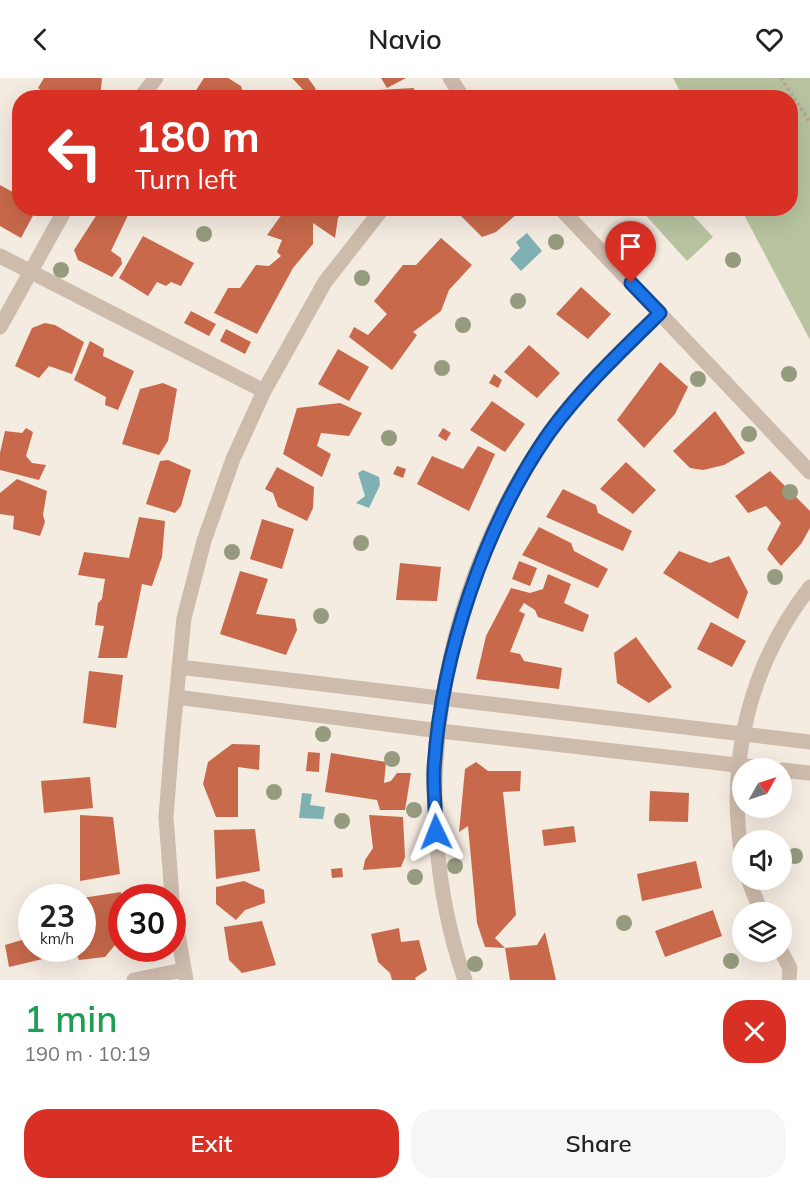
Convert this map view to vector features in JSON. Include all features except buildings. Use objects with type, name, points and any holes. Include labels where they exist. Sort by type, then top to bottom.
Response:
[{"type":"street","points":[[146,90],[156,78]]},
{"type":"street","points":[[0,327],[61,216]]},
{"type":"street","points":[[171,884],[166,817],[176,697],[184,618],[204,541],[233,459],[264,391],[325,282],[377,216]]},
{"type":"street","points":[[568,216],[810,472]]},
{"type":"street","points":[[0,256],[264,391]]},
{"type":"street","points":[[465,980],[445,908],[437,853],[434,769],[450,661],[466,602],[510,497],[549,433],[600,372],[660,313]]},
{"type":"street","points":[[740,758],[742,734],[760,670],[774,640],[810,587]]},
{"type":"street","points":[[179,668],[444,701],[810,742]]},
{"type":"street","points":[[176,697],[440,731],[732,764]]},
{"type":"street","points":[[792,771],[810,773]]},
{"type":"street","points":[[787,962],[790,968],[789,980]]},
{"type":"street","points":[[134,980],[185,975]]},
{"type":"path","points":[[798,104],[810,122]]},
{"type":"green space","points":[[673,78],[810,78],[810,340],[745,216],[798,216],[798,90],[679,90]]},
{"type":"green space","points":[[646,216],[694,216],[713,237],[687,261]]},
{"type":"water","points":[[527,233],[542,251],[521,271],[510,259],[520,248],[516,242]]},
{"type":"water","points":[[363,470],[379,477],[380,485],[369,508],[356,503],[365,496],[358,473]]},
{"type":"water","points":[[302,793],[312,794],[310,805],[325,807],[323,819],[299,818]]},
{"type":"route","points":[[436,832],[434,769],[450,661],[466,602],[510,497],[549,433],[600,372],[660,313],[631,283]]}]
